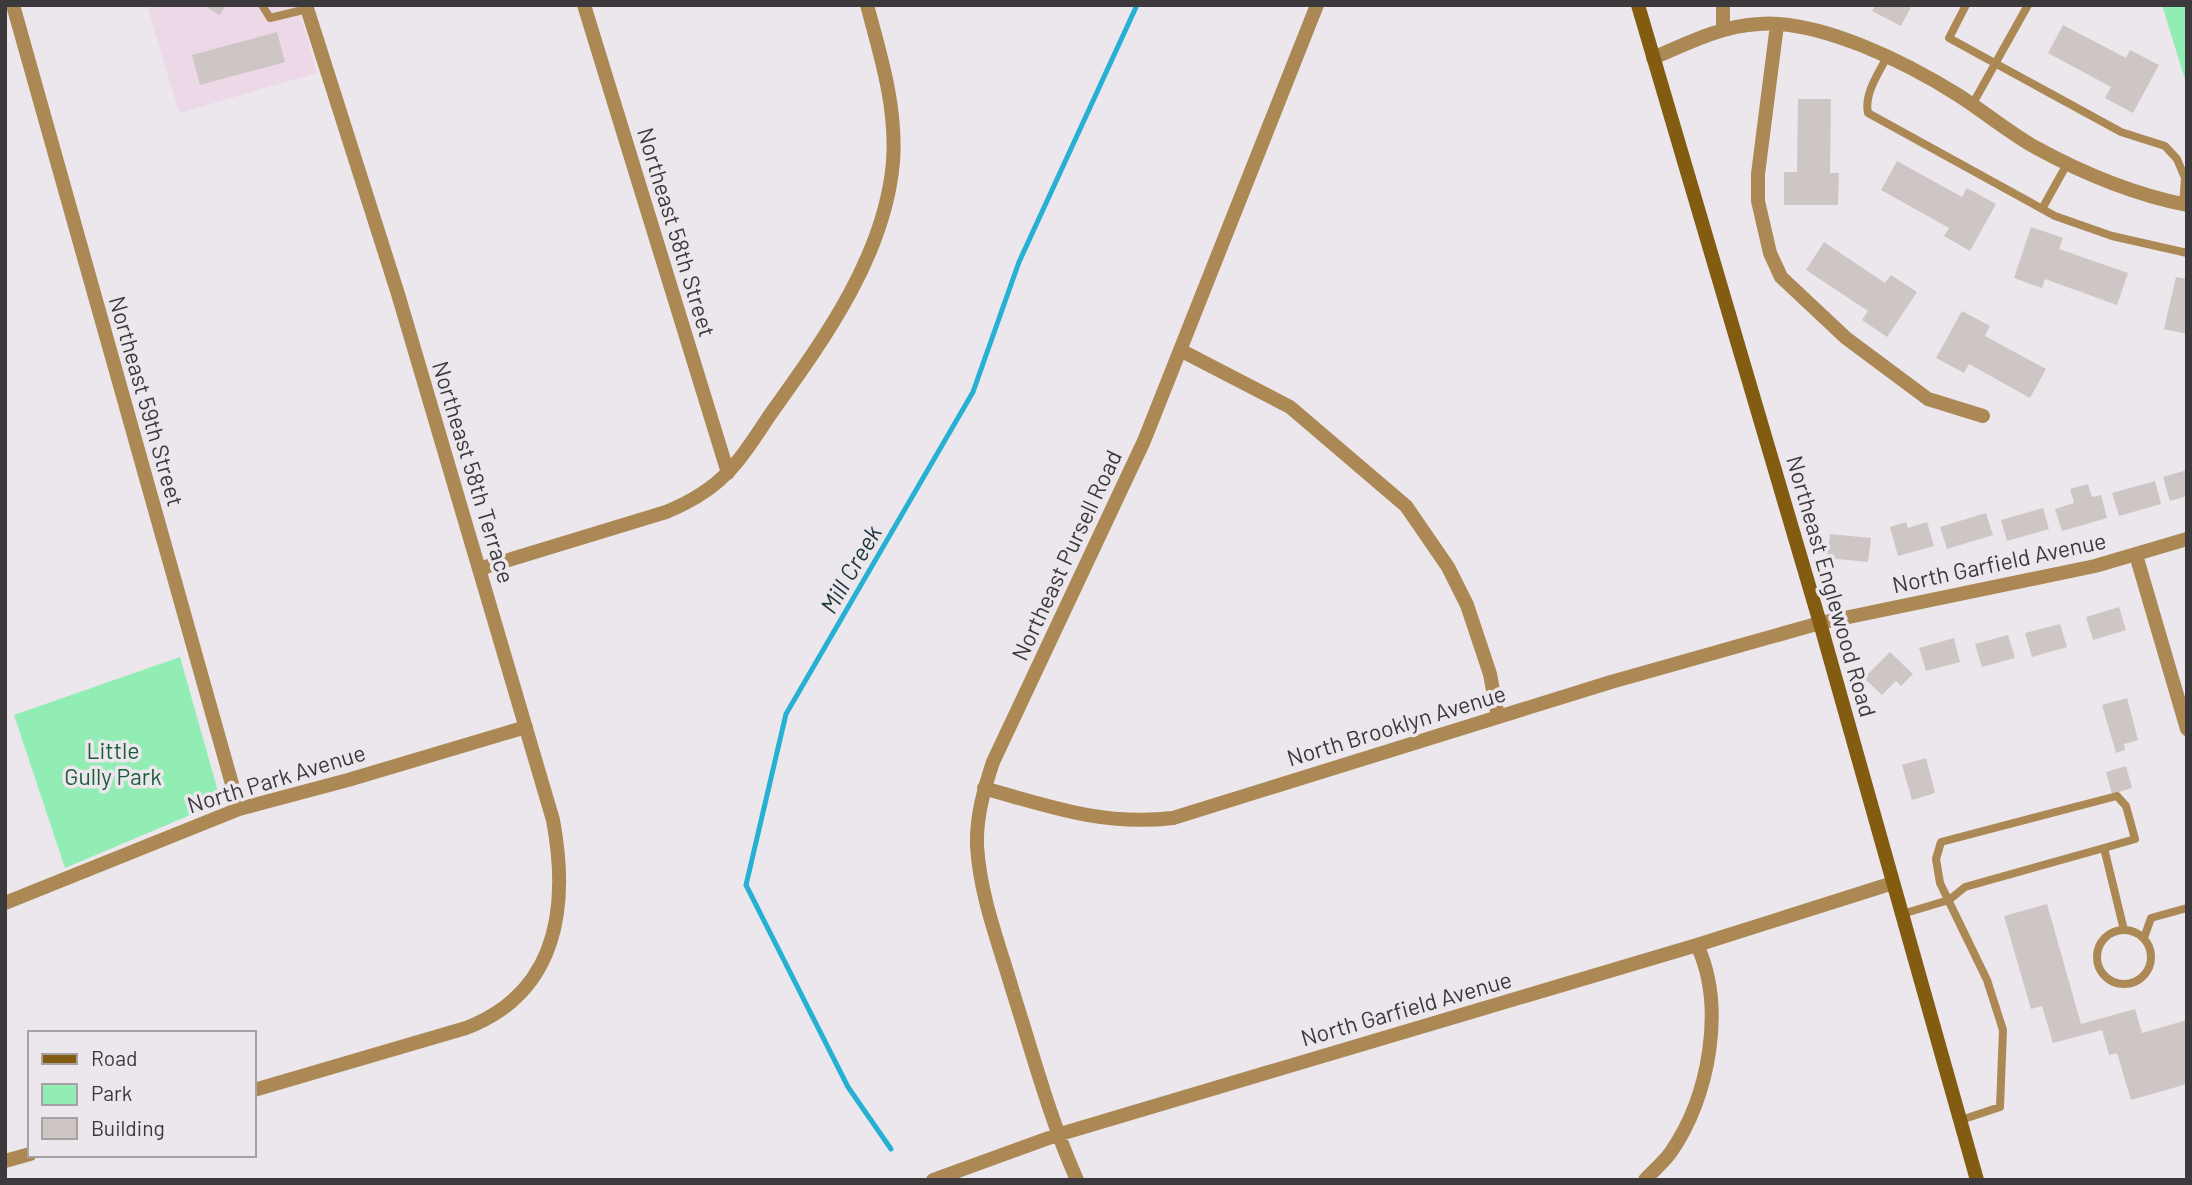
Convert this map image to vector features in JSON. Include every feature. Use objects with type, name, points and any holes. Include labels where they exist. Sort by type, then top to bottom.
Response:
[{"type":"main road","name":"Northeast Englewood Road","points":[[1638,5],[1819,623],[1977,1180]]},
{"type":"street","name":"Northeast 59th Street","points":[[13,5],[239,809]]},
{"type":"street","name":"Northeast 58th Street","points":[[584,5],[728,473]]},
{"type":"street","points":[[479,569],[666,512],[689,502],[728,473],[819,347],[874,241],[883,215],[893,160],[891,105],[867,5]]},
{"type":"street","name":"Northeast Pursell Road","points":[[1077,1180],[1057,1135],[997,946],[979,872],[979,816],[984,788],[993,762],[1144,441],[1317,5]]},
{"type":"street","points":[[1723,5],[1723,28]]},
{"type":"street","name":"Northeast 58th Terrace","points":[[256,1089],[489,1019],[519,998],[545,957],[553,935],[561,886],[553,820],[398,294],[307,7]]},
{"type":"street","points":[[1653,58],[1723,28],[1759,24],[1811,29],[1887,57],[1972,105],[2030,144],[2067,164],[2119,187],[2185,205]]},
{"type":"street","points":[[1777,25],[1758,174],[1758,201],[1770,253],[1781,277],[1846,338],[1928,399],[1983,416]]},
{"type":"street","points":[[1180,350],[1290,407],[1406,506],[1448,567],[1467,606],[1490,674],[1498,717]]},
{"type":"street","name":"North Garfield Avenue","points":[[1819,623],[2136,555],[2187,540]]},
{"type":"street","points":[[2136,555],[2187,729]]},
{"type":"street","name":"North Brooklyn Avenue","points":[[984,788],[1095,818],[1147,821],[1173,818],[1498,717],[1819,623]]},
{"type":"street","name":"North Park Avenue","points":[[5,902],[239,809],[526,727]]},
{"type":"street","name":"North Garfield Avenue","points":[[933,1180],[1057,1135],[1698,945],[1893,883]]},
{"type":"street","points":[[1645,1180],[1676,1143],[1698,1094],[1705,1068],[1710,1029],[1709,989],[1705,962],[1698,945]]},
{"type":"street","points":[[5,1161],[28,1155]]},
{"type":"lane","points":[[262,5],[270,18],[307,7]]},
{"type":"lane","points":[[1966,5],[1950,38],[1994,65],[2121,132],[2165,146],[2177,159],[2185,178],[2185,205]]},
{"type":"lane","points":[[1972,105],[2028,5]]},
{"type":"lane","points":[[1887,57],[1872,86],[1867,105],[1868,113],[2042,209],[2112,236],[2187,253]]},
{"type":"lane","points":[[2042,209],[2067,164]]},
{"type":"lane","points":[[1902,914],[1950,900],[1965,887],[2135,839],[2126,806],[2117,796],[1941,842],[1936,859],[1940,883],[1950,900],[1987,980],[2003,1030],[2000,1107],[1961,1120]]},
{"type":"lane","points":[[2104,848],[2124,930]]},
{"type":"lane","points":[[2144,938],[2124,930],[2110,934],[2103,940],[2097,957],[2102,974],[2116,984],[2134,983],[2147,971],[2151,954],[2144,938],[2151,918],[2187,908]]},
{"type":"shaded area","points":[[147,5],[298,5],[317,73],[179,113]]},
{"type":"green space","points":[[2162,5],[2187,5],[2187,86]]},
{"type":"green space","name":"Little Gully Park","points":[[180,657],[221,802],[65,868],[14,715]]},
{"type":"building","points":[[203,5],[226,5],[220,15]]},
{"type":"building","points":[[1875,5],[1912,5],[1901,26],[1872,11]]},
{"type":"building","points":[[2063,25],[2126,58],[2130,50],[2159,65],[2133,113],[2105,98],[2111,87],[2048,53]]},
{"type":"building","points":[[277,32],[285,62],[200,85],[192,55]]},
{"type":"building","points":[[1798,99],[1831,99],[1830,173],[1839,173],[1838,205],[1784,205],[1784,172],[1797,172]]},
{"type":"building","points":[[1897,161],[1962,197],[1967,188],[1996,204],[1970,251],[1944,236],[1949,228],[1881,190]]},
{"type":"building","points":[[2031,227],[2063,238],[2059,249],[2128,273],[2117,305],[2045,279],[2042,288],[2014,278]]},
{"type":"building","points":[[1824,242],[1885,283],[1891,275],[1917,292],[1887,337],[1862,320],[1868,311],[1806,270]]},
{"type":"building","points":[[2176,277],[2187,279],[2187,334],[2164,329]]},
{"type":"building","points":[[1962,311],[1990,326],[1985,336],[2046,369],[2030,398],[1969,364],[1964,373],[1936,358]]},
{"type":"building","points":[[2187,470],[2187,496],[2170,501],[2163,477]]},
{"type":"building","points":[[2155,481],[2161,504],[2119,516],[2112,493]]},
{"type":"building","points":[[2088,484],[2092,497],[2101,495],[2107,518],[2062,531],[2055,509],[2074,503],[2070,489]]},
{"type":"building","points":[[2043,508],[2049,529],[2007,541],[2001,520]]},
{"type":"building","points":[[1986,513],[1993,535],[1947,549],[1940,527]]},
{"type":"building","points":[[1906,522],[1908,528],[1927,522],[1934,546],[1898,556],[1890,527]]},
{"type":"building","points":[[1830,534],[1871,538],[1868,562],[1827,558]]},
{"type":"building","points":[[2119,607],[2126,630],[2093,640],[2086,617]]},
{"type":"building","points":[[2060,624],[2067,647],[2032,657],[2025,633]]},
{"type":"building","points":[[2008,635],[2015,658],[1982,667],[1975,644]]},
{"type":"building","points":[[1954,638],[1960,662],[1926,671],[1919,648]]},
{"type":"building","points":[[1890,652],[1913,674],[1901,686],[1896,681],[1882,695],[1864,678]]},
{"type":"building","points":[[2127,698],[2138,740],[2124,744],[2125,750],[2116,753],[2102,705]]},
{"type":"building","points":[[1926,758],[1935,793],[1912,800],[1902,765]]},
{"type":"building","points":[[2126,766],[2132,788],[2112,794],[2106,772]]},
{"type":"building","points":[[2047,904],[2081,1024],[2135,1009],[2142,1033],[2187,1020],[2187,1084],[2131,1100],[2117,1053],[2109,1055],[2102,1030],[2053,1043],[2042,1006],[2031,1009],[2004,916]]},
{"type":"waterway","name":"Mill Creek","points":[[891,1149],[848,1087],[746,885],[786,714],[973,392],[1019,262],[1137,5]]}]
